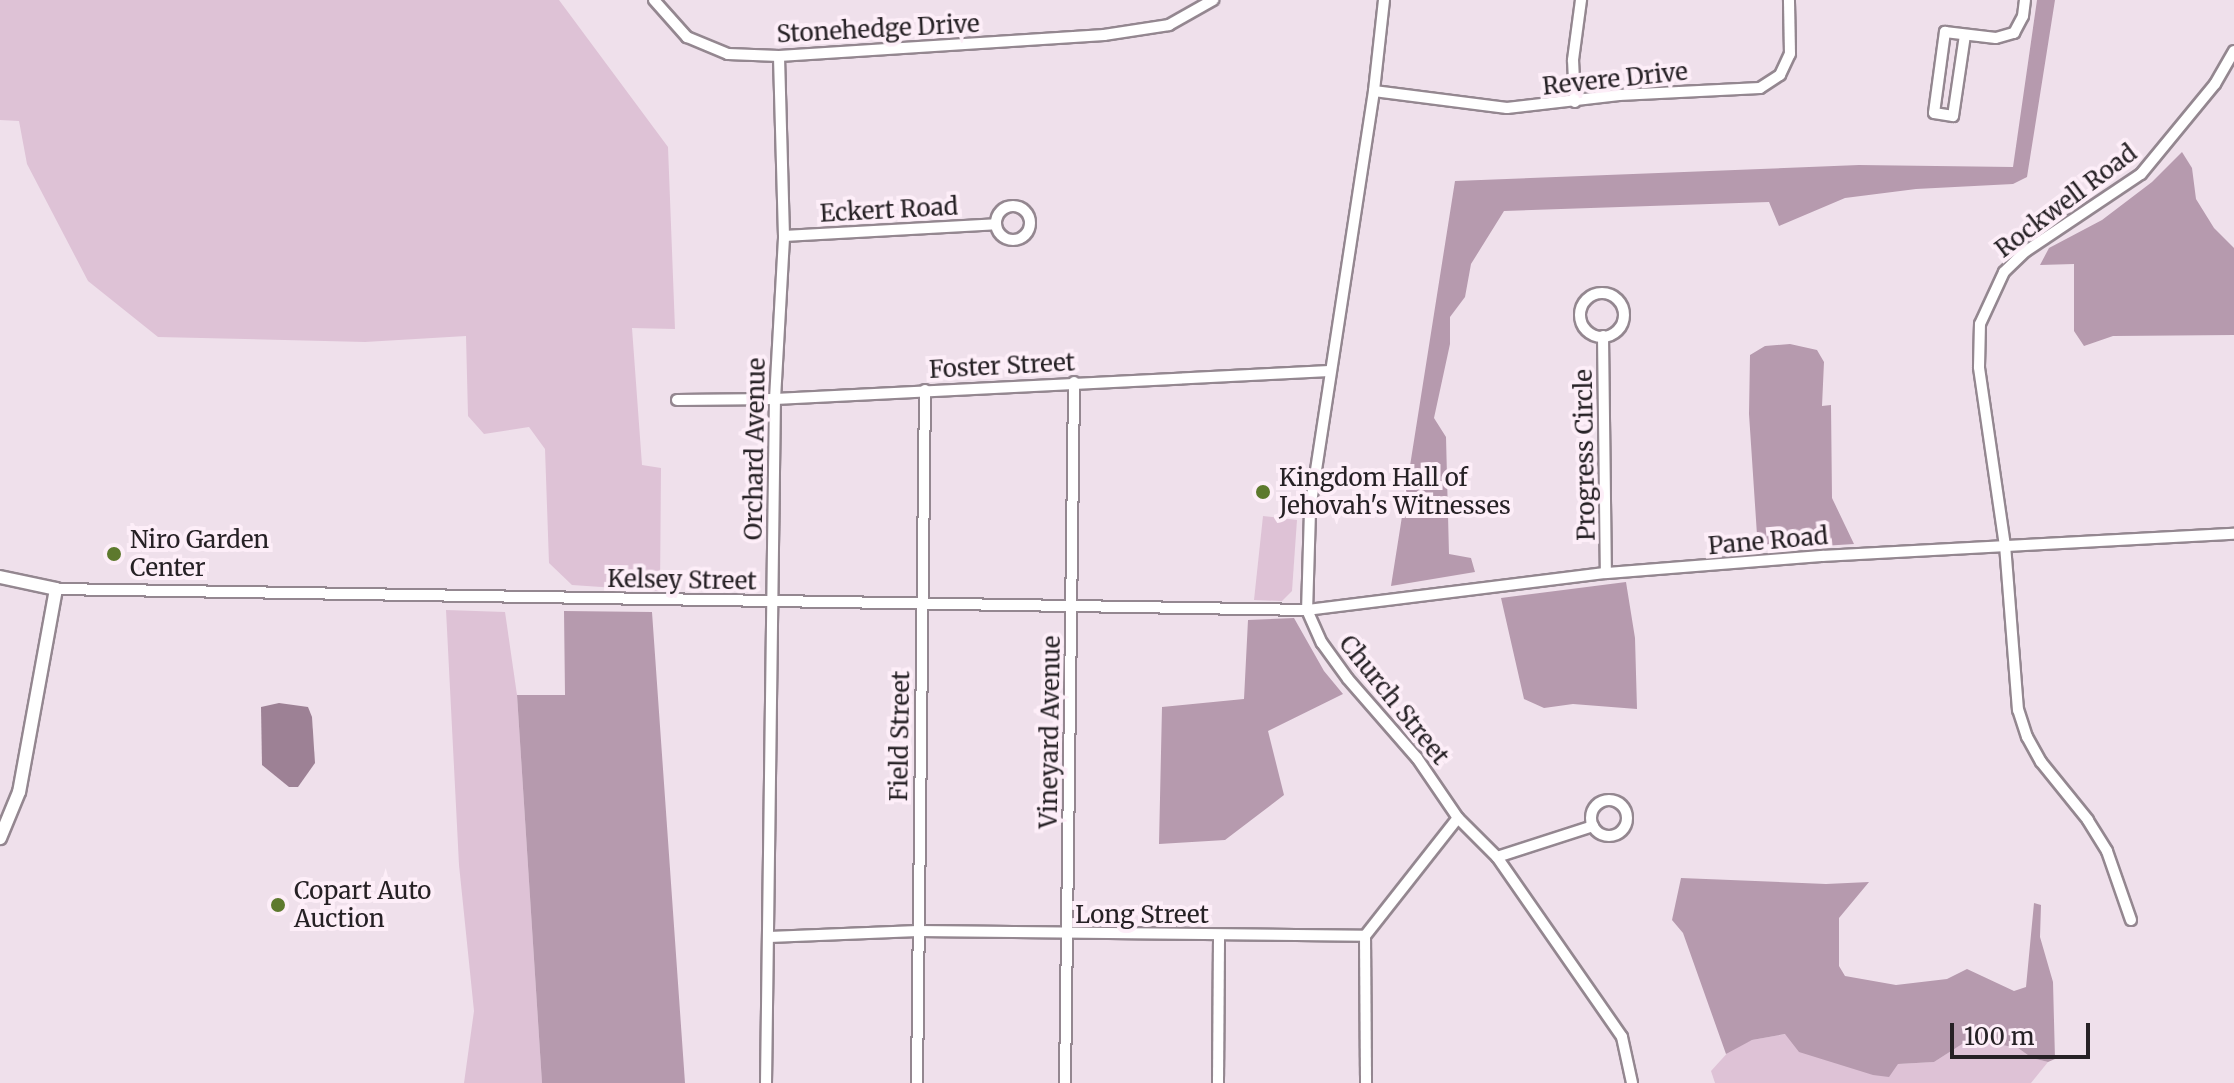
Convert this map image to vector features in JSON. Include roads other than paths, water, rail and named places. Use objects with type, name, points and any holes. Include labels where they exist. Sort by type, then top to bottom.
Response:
[{"type":"main road","points":[[0,577],[56,589],[19,792],[0,838]]},
{"type":"street","name":"Stonehedge Drive","points":[[654,0],[687,37],[728,54],[779,56],[1104,35],[1169,25],[1213,0]]},
{"type":"street","name":"Church Street","points":[[1384,0],[1374,91],[1310,511],[1307,610],[1322,643],[1348,679],[1417,758],[1458,818],[1497,857],[1622,1037],[1632,1083]]},
{"type":"street","points":[[1575,102],[1573,60],[1581,0]]},
{"type":"street","name":"Revere Drive","points":[[1374,91],[1507,108],[1619,95],[1760,88],[1780,75],[1790,54],[1789,0]]},
{"type":"street","points":[[1965,35],[1953,116],[1934,113],[1945,32],[1996,38],[2014,33],[2023,16],[2025,0]]},
{"type":"street","name":"Rockwell Road","points":[[2131,920],[2107,851],[2088,820],[2056,786],[2021,722],[2005,546],[1979,367],[1980,324],[1988,300],[2004,272],[2026,251],[2141,174],[2215,84],[2234,51]]},
{"type":"street","name":"Orchard Avenue","points":[[766,1083],[775,399],[784,236],[779,56]]},
{"type":"street","name":"Eckert Road","points":[[784,236],[996,224]]},
{"type":"street","name":"Progress Circle","points":[[1605,293],[1620,302],[1624,315],[1616,332],[1603,336],[1586,330],[1580,315],[1588,298],[1605,293]]},
{"type":"street","name":"Progress Circle","points":[[1603,336],[1606,573]]},
{"type":"street","name":"Foster Street","points":[[677,400],[775,399],[1329,371]]},
{"type":"street","name":"Vineyard Avenue","points":[[1065,1083],[1074,382]]},
{"type":"street","name":"Field Street","points":[[917,1083],[925,390]]},
{"type":"street","name":"Pane Road","points":[[1307,610],[1606,573],[2234,534]]},
{"type":"street","name":"Kelsey Street","points":[[56,589],[1307,610]]},
{"type":"street","points":[[1366,1083],[1365,936],[1458,818]]},
{"type":"street","points":[[1497,857],[1593,826]]},
{"type":"street","name":"Long Street","points":[[769,937],[918,931],[1365,936]]},
{"type":"street","points":[[1218,1083],[1219,936]]},
{"type":"place","name":"Kingdom Hall of Jehovah's Witnesses","points":[[1263,492]]},
{"type":"place","name":"Niro Garden Center","points":[[114,554]]},
{"type":"place","name":"Copart Auto Auction","points":[[278,905]]}]
